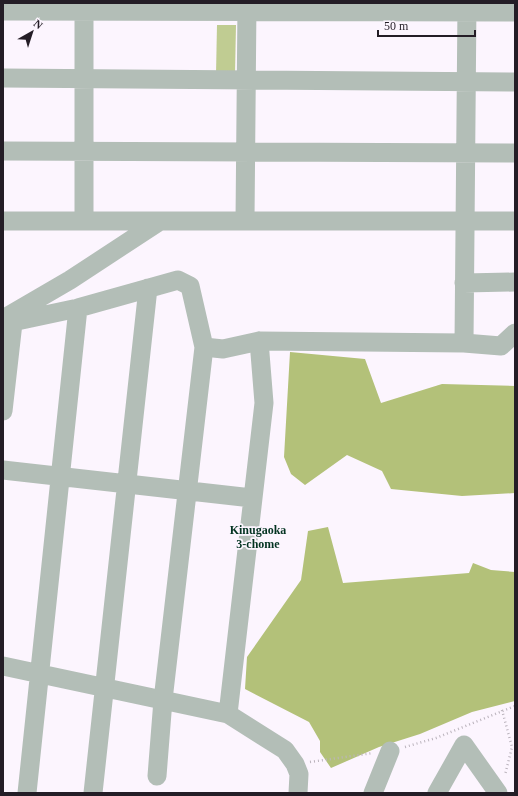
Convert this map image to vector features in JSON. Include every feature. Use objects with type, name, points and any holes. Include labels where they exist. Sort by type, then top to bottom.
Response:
[{"type":"street","points":[[84,7],[84,221]]},
{"type":"street","points":[[3,11],[84,7],[247,7],[467,8],[515,12]]},
{"type":"street","points":[[245,222],[247,7]]},
{"type":"street","points":[[464,343],[468,283],[464,221],[467,8]]},
{"type":"street","points":[[3,78],[515,82]]},
{"type":"street","points":[[3,151],[515,153]]},
{"type":"street","points":[[3,221],[515,221]]},
{"type":"street","points":[[6,322],[160,221]]},
{"type":"street","points":[[6,322],[78,308],[178,280],[190,286],[204,347],[163,700],[157,776]]},
{"type":"street","points":[[468,283],[515,283]]},
{"type":"street","points":[[93,793],[148,288]]},
{"type":"street","points":[[27,793],[78,308]]},
{"type":"street","points":[[3,411],[6,322]]},
{"type":"street","points":[[204,347],[223,348],[259,341],[464,343],[501,346],[515,333]]},
{"type":"street","points":[[228,714],[264,403],[259,341]]},
{"type":"street","points":[[3,470],[252,498]]},
{"type":"street","points":[[3,666],[228,714],[285,750],[295,764],[299,774],[298,793]]},
{"type":"street","points":[[437,793],[464,745],[501,785]]},
{"type":"street","points":[[373,793],[390,751]]},
{"type":"path","points":[[295,764],[390,751],[436,738],[515,706]]},
{"type":"path","points":[[501,785],[512,747],[502,710]]},
{"type":"green space","points":[[217,25],[236,25],[235,74],[216,74]]},
{"type":"green space","points":[[290,352],[365,359],[381,403],[442,384],[515,386],[515,493],[462,496],[391,489],[382,471],[347,455],[305,485],[291,474],[284,457]]},
{"type":"green space","points":[[328,527],[343,583],[469,573],[473,563],[491,570],[515,572],[515,701],[472,712],[420,734],[379,747],[331,768],[320,752],[320,741],[309,722],[245,689],[247,657],[301,580],[308,531]]},
{"type":"district","name":"Kinugaoka 3-chome","points":[[258,537]]}]
